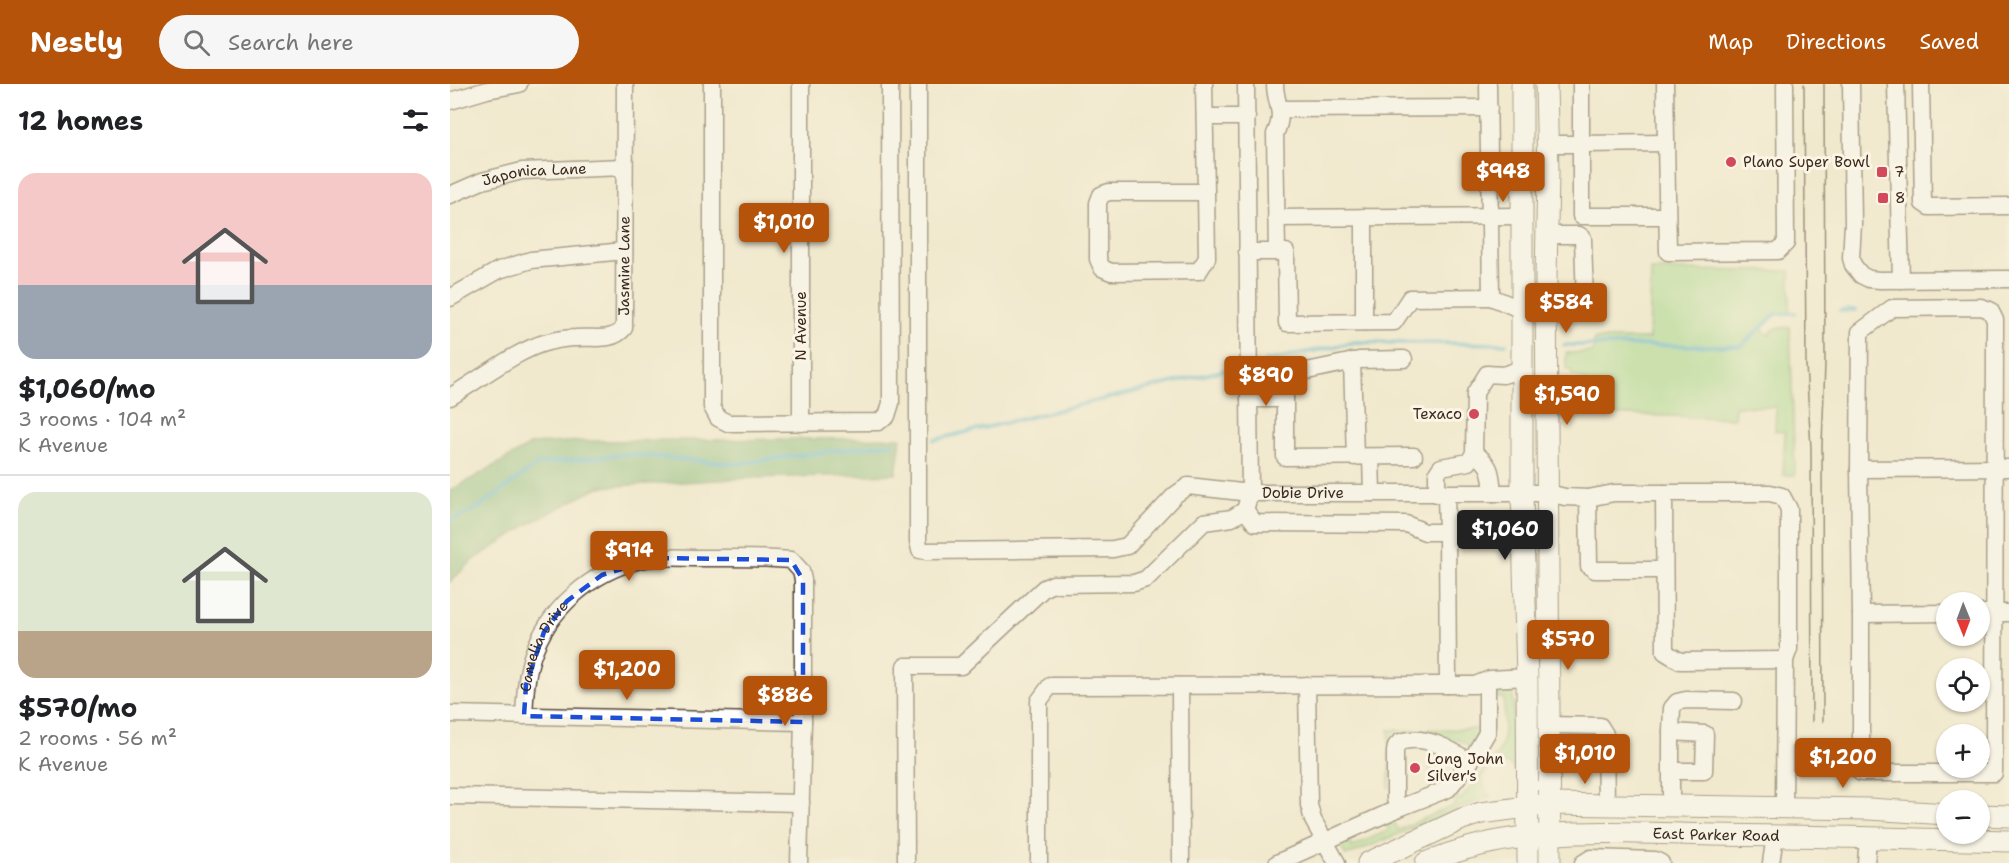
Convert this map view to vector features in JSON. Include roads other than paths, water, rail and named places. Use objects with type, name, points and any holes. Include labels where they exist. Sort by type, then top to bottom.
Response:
[{"type":"main road","points":[[1522,84],[1522,493],[1527,677],[1528,863]]},
{"type":"main road","points":[[1546,84],[1550,863]]},
{"type":"main road","points":[[1522,144],[1547,144]]},
{"type":"main road","points":[[1522,310],[1546,310]]},
{"type":"main road","name":"East Parker Road","points":[[1368,863],[1462,819],[1481,813],[1550,804],[1869,809],[1936,813]]},
{"type":"main road","points":[[1868,837],[1869,809]]},
{"type":"main road","points":[[1990,815],[2009,816]]},
{"type":"main road","name":"East Parker Road","points":[[1426,863],[1469,846],[1550,834],[1673,834],[2009,841]]},
{"type":"street","points":[[450,101],[487,90],[519,84]]},
{"type":"street","name":"Jasmine Lane","points":[[450,397],[515,357],[546,342],[576,338],[609,338],[624,328],[625,84]]},
{"type":"street","points":[[712,84],[712,407],[718,418],[728,423],[878,422],[887,416],[891,403],[890,84]]},
{"type":"street","name":"N Avenue","points":[[801,84],[801,423]]},
{"type":"street","points":[[906,863],[905,666],[961,666],[1044,588],[1053,584],[1134,583],[1146,579],[1204,522],[1232,518],[1245,510],[1250,493],[1188,486],[1175,495],[1127,546],[1113,549],[920,550],[918,541],[918,84]]},
{"type":"street","points":[[1204,84],[1205,117],[1207,258],[1199,271],[1111,272],[1102,268],[1098,259],[1098,203],[1101,195],[1108,192],[1206,192]]},
{"type":"street","name":"Dobie Drive","points":[[1246,84],[1250,493],[1548,493],[1565,497],[1588,498],[1614,493],[1770,493],[1782,496],[1789,509],[1789,649],[1785,660]]},
{"type":"street","points":[[1275,84],[1275,93],[1280,103],[1280,124],[1275,134],[1277,252]]},
{"type":"street","points":[[1488,84],[1491,297]]},
{"type":"street","points":[[1581,84],[1581,216],[1666,216]]},
{"type":"street","points":[[1665,84],[1668,252],[1778,251],[1783,248],[1786,243],[1785,84]]},
{"type":"street","points":[[1851,84],[1853,224],[1851,258],[1856,270],[1869,279],[2009,279]]},
{"type":"street","points":[[1896,84],[1901,280]]},
{"type":"street","points":[[1921,84],[1923,203],[1929,207],[2009,206]]},
{"type":"street","points":[[1280,109],[1489,108]]},
{"type":"street","points":[[1205,117],[1246,117]]},
{"type":"street","points":[[1547,144],[1666,143]]},
{"type":"street","name":"Japonica Lane","points":[[450,195],[482,181],[522,171],[624,166]]},
{"type":"street","points":[[1276,218],[1522,216]]},
{"type":"street","points":[[1364,217],[1364,322]]},
{"type":"street","points":[[1546,310],[1578,309],[1585,303],[1583,238],[1579,235],[1547,235]]},
{"type":"street","points":[[450,298],[499,270],[531,260],[624,251]]},
{"type":"street","points":[[1247,252],[1286,252],[1287,323],[1394,322],[1410,298],[1491,297],[1522,310]]},
{"type":"street","points":[[1981,307],[1990,310],[1995,320],[2001,468],[1994,613],[1994,773],[1861,773],[1860,332],[1892,308],[1981,307]]},
{"type":"street","points":[[1404,359],[1352,361],[1288,375],[1285,381],[1286,457],[1414,456]]},
{"type":"street","points":[[1352,361],[1363,457],[1372,493]]},
{"type":"street","points":[[1448,685],[1447,532],[1437,473],[1441,467],[1469,462],[1474,453],[1475,393],[1487,374],[1503,375],[1522,369]]},
{"type":"street","points":[[1249,399],[1285,399]]},
{"type":"street","points":[[1474,453],[1484,460],[1491,471],[1492,493]]},
{"type":"street","points":[[1859,469],[2001,468]]},
{"type":"street","points":[[1664,493],[1665,652],[1680,661],[1785,660],[1784,807]]},
{"type":"street","points":[[1588,498],[1589,566],[1595,570],[1664,570]]},
{"type":"street","points":[[1245,510],[1255,523],[1406,524],[1425,532],[1447,532]]},
{"type":"street","name":"Camelia Drive","points":[[524,716],[526,685],[532,657],[543,632],[559,610],[579,590],[602,575],[621,566],[657,558],[791,560],[801,571],[803,592],[803,722]]},
{"type":"street","points":[[1861,614],[1936,614]]},
{"type":"street","points":[[1039,863],[1039,701],[1050,686],[1475,685],[1487,681],[1527,677]]},
{"type":"street","points":[[1277,863],[1399,808],[1448,789],[1470,762],[1487,734],[1487,681]]},
{"type":"street","points":[[1307,685],[1309,805],[1313,820],[1337,863]]},
{"type":"street","points":[[1180,686],[1181,863]]},
{"type":"street","points":[[1671,806],[1672,708],[1677,702],[1686,700],[1734,701]]},
{"type":"street","points":[[450,714],[803,722],[799,863]]},
{"type":"street","points":[[1548,724],[1600,726],[1605,734],[1606,805]]},
{"type":"street","points":[[1671,732],[1705,734],[1704,771],[1671,771]]},
{"type":"street","points":[[1399,808],[1395,799],[1395,752],[1400,742],[1420,740],[1433,743],[1453,751],[1470,762]]},
{"type":"street","points":[[1548,757],[1605,759]]},
{"type":"street","points":[[450,796],[801,803]]},
{"type":"street","points":[[1601,858],[1602,833]]},
{"type":"street","points":[[1583,863],[1591,858],[1656,862],[1673,834]]},
{"type":"street","points":[[1771,863],[1775,836]]},
{"type":"street","points":[[1866,863],[1868,837]]},
{"type":"waterway","points":[[1840,311],[1856,310]]},
{"type":"waterway","points":[[1564,345],[1741,346],[1776,314],[1795,313]]},
{"type":"waterway","points":[[1265,361],[1356,342],[1506,344]]},
{"type":"waterway","points":[[934,440],[1229,369]]},
{"type":"waterway","points":[[450,521],[478,508],[538,464],[627,454],[734,464],[894,443]]},
{"type":"tram line","points":[[1804,84],[1806,365],[1811,448],[1812,722]]},
{"type":"tram line","points":[[1823,722],[1824,84]]},
{"type":"place","name":"Plano Super Bowl","points":[[1731,162]]},
{"type":"place","name":"7","points":[[1882,172]]},
{"type":"place","name":"8","points":[[1883,198]]},
{"type":"place","name":"Texaco","points":[[1474,414]]},
{"type":"place","name":"Long John Silver's","points":[[1415,768]]}]
